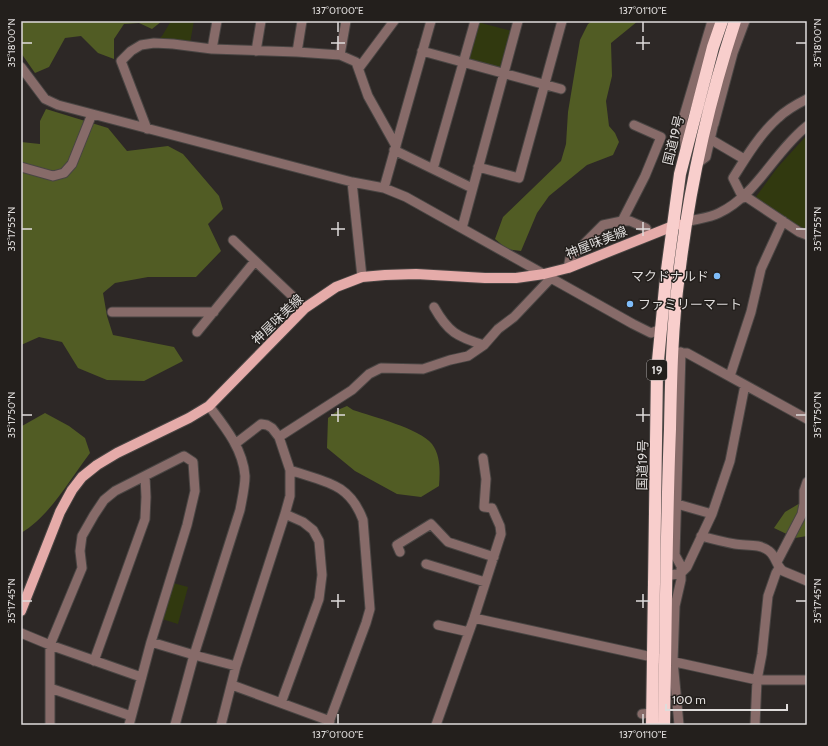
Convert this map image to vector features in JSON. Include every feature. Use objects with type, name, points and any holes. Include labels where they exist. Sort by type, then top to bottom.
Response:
[{"type":"highway","name":"国道19号","points":[[665,724],[656,331],[680,174],[713,47],[722,21]]},
{"type":"highway","points":[[734,24],[745,21]]},
{"type":"highway","name":"国道19号","points":[[648,717],[664,659],[667,576],[668,474],[676,352],[678,277],[686,222],[698,162],[707,138],[722,62],[734,24]]},
{"type":"main road","name":"神屋味美線","points":[[21,611],[60,512],[72,490],[82,477],[97,464],[189,418],[209,406],[305,308],[336,287],[362,278],[416,274],[485,278],[548,276],[649,235],[686,222]]},
{"type":"street","points":[[212,49],[217,21]]},
{"type":"street","points":[[256,51],[261,21]]},
{"type":"street","points":[[297,52],[302,21]]},
{"type":"street","points":[[340,55],[346,21]]},
{"type":"street","points":[[359,68],[394,21]]},
{"type":"street","points":[[384,188],[431,21]]},
{"type":"street","points":[[433,169],[475,21]]},
{"type":"street","points":[[462,228],[518,21]]},
{"type":"street","points":[[478,167],[519,178],[562,21]]},
{"type":"street","points":[[685,152],[683,119],[712,21]]},
{"type":"street","points":[[744,159],[707,138],[714,124],[733,53],[745,21]]},
{"type":"street","points":[[147,129],[121,61],[131,51],[142,45],[173,44],[212,49],[340,55],[356,62],[368,96],[395,148],[472,188]]},
{"type":"street","points":[[422,51],[561,89]]},
{"type":"street","points":[[22,69],[46,99],[58,105],[352,182],[384,188],[406,197],[548,276],[656,331]]},
{"type":"street","points":[[807,99],[779,117],[769,127],[744,159],[733,178],[744,197],[799,232],[807,235]]},
{"type":"street","points":[[21,167],[53,176],[64,173],[72,164],[92,114]]},
{"type":"street","points":[[622,221],[645,176],[661,138],[634,125]]},
{"type":"street","points":[[686,222],[718,214],[744,197],[795,136],[807,126]]},
{"type":"street","points":[[352,182],[362,278]]},
{"type":"street","points":[[568,268],[570,258],[603,225],[630,221],[646,228],[649,235]]},
{"type":"street","points":[[730,376],[751,312],[761,269],[783,221]]},
{"type":"street","points":[[233,240],[305,308]]},
{"type":"street","points":[[198,332],[255,261]]},
{"type":"street","points":[[279,437],[352,390],[369,374],[381,368],[423,369],[468,356],[484,345],[498,329],[514,317],[548,276]]},
{"type":"street","points":[[434,307],[443,322],[453,333],[484,345]]},
{"type":"street","points":[[112,312],[214,312]]},
{"type":"street","points":[[679,725],[664,659],[681,580],[681,566],[675,555],[677,504],[676,352],[687,353],[807,419]]},
{"type":"street","points":[[667,576],[681,573],[687,567],[712,514],[730,461],[745,385]]},
{"type":"street","points":[[175,725],[194,655],[240,510],[243,496],[245,477],[241,455],[236,444],[209,406]]},
{"type":"street","points":[[221,725],[236,666],[290,496],[290,470],[279,437],[272,428],[261,424],[236,444]]},
{"type":"street","points":[[50,725],[50,645],[82,568],[80,551],[82,536],[104,500],[115,491],[184,456],[193,462],[195,491],[191,512],[151,642],[129,725]]},
{"type":"street","points":[[436,725],[474,618],[501,534],[500,526],[492,508],[484,507],[486,479],[483,458]]},
{"type":"street","points":[[232,685],[329,723],[370,609],[363,520],[358,508],[339,486],[290,470]]},
{"type":"street","points":[[94,661],[145,519],[146,497],[144,476]]},
{"type":"street","points":[[755,725],[757,680],[762,654],[768,596],[778,565],[802,514],[804,491],[807,482]]},
{"type":"street","points":[[677,504],[712,514]]},
{"type":"street","points":[[281,703],[319,599],[322,575],[319,541],[314,530],[303,522],[285,514]]},
{"type":"street","points":[[400,552],[397,545],[431,524],[448,542],[494,557]]},
{"type":"street","points":[[701,536],[736,544],[755,545],[766,549],[772,554],[782,571],[807,581]]},
{"type":"street","points":[[426,564],[485,582]]},
{"type":"street","points":[[474,618],[757,680],[807,680]]},
{"type":"street","points":[[438,625],[469,632]]},
{"type":"street","points":[[21,633],[50,645],[141,677]]},
{"type":"street","points":[[151,642],[236,666]]},
{"type":"street","points":[[50,688],[131,716]]},
{"type":"green space","points":[[21,21],[162,21],[152,29],[139,23],[124,24],[114,39],[114,59],[98,53],[81,36],[65,38],[49,67],[35,73],[21,53]]},
{"type":"green space","points":[[171,21],[194,21],[190,43],[157,41],[162,36]]},
{"type":"green space","points":[[592,21],[638,21],[611,43],[612,76],[606,101],[609,126],[615,133],[619,142],[613,155],[587,165],[549,196],[537,213],[521,251],[507,249],[495,239],[503,217],[561,161],[566,144],[568,112],[580,40],[588,24]]},
{"type":"green space","points":[[477,22],[512,31],[502,66],[499,68],[469,60]]},
{"type":"green space","points":[[46,109],[108,128],[127,151],[168,146],[183,154],[219,196],[223,209],[208,224],[221,251],[196,277],[148,277],[115,283],[103,293],[107,316],[113,335],[174,347],[183,361],[144,381],[107,380],[78,368],[62,342],[39,337],[21,345],[21,142],[40,144],[40,121]]},
{"type":"green space","points":[[807,135],[807,232],[755,198],[777,168]]},
{"type":"green space","points":[[347,406],[353,410],[407,428],[426,438],[432,444],[437,454],[440,470],[439,486],[421,497],[397,494],[355,471],[327,448],[328,418],[340,409]]},
{"type":"green space","points":[[45,413],[69,426],[85,438],[90,453],[50,507],[31,526],[21,533],[22,426]]},
{"type":"green space","points":[[807,499],[807,536],[795,538],[774,528],[785,512]]},
{"type":"green space","points":[[173,583],[188,587],[178,624],[162,619]]},
{"type":"place","name":"マクドナルド","points":[[717,276]]},
{"type":"place","name":"ファミリーマート","points":[[630,304]]}]
